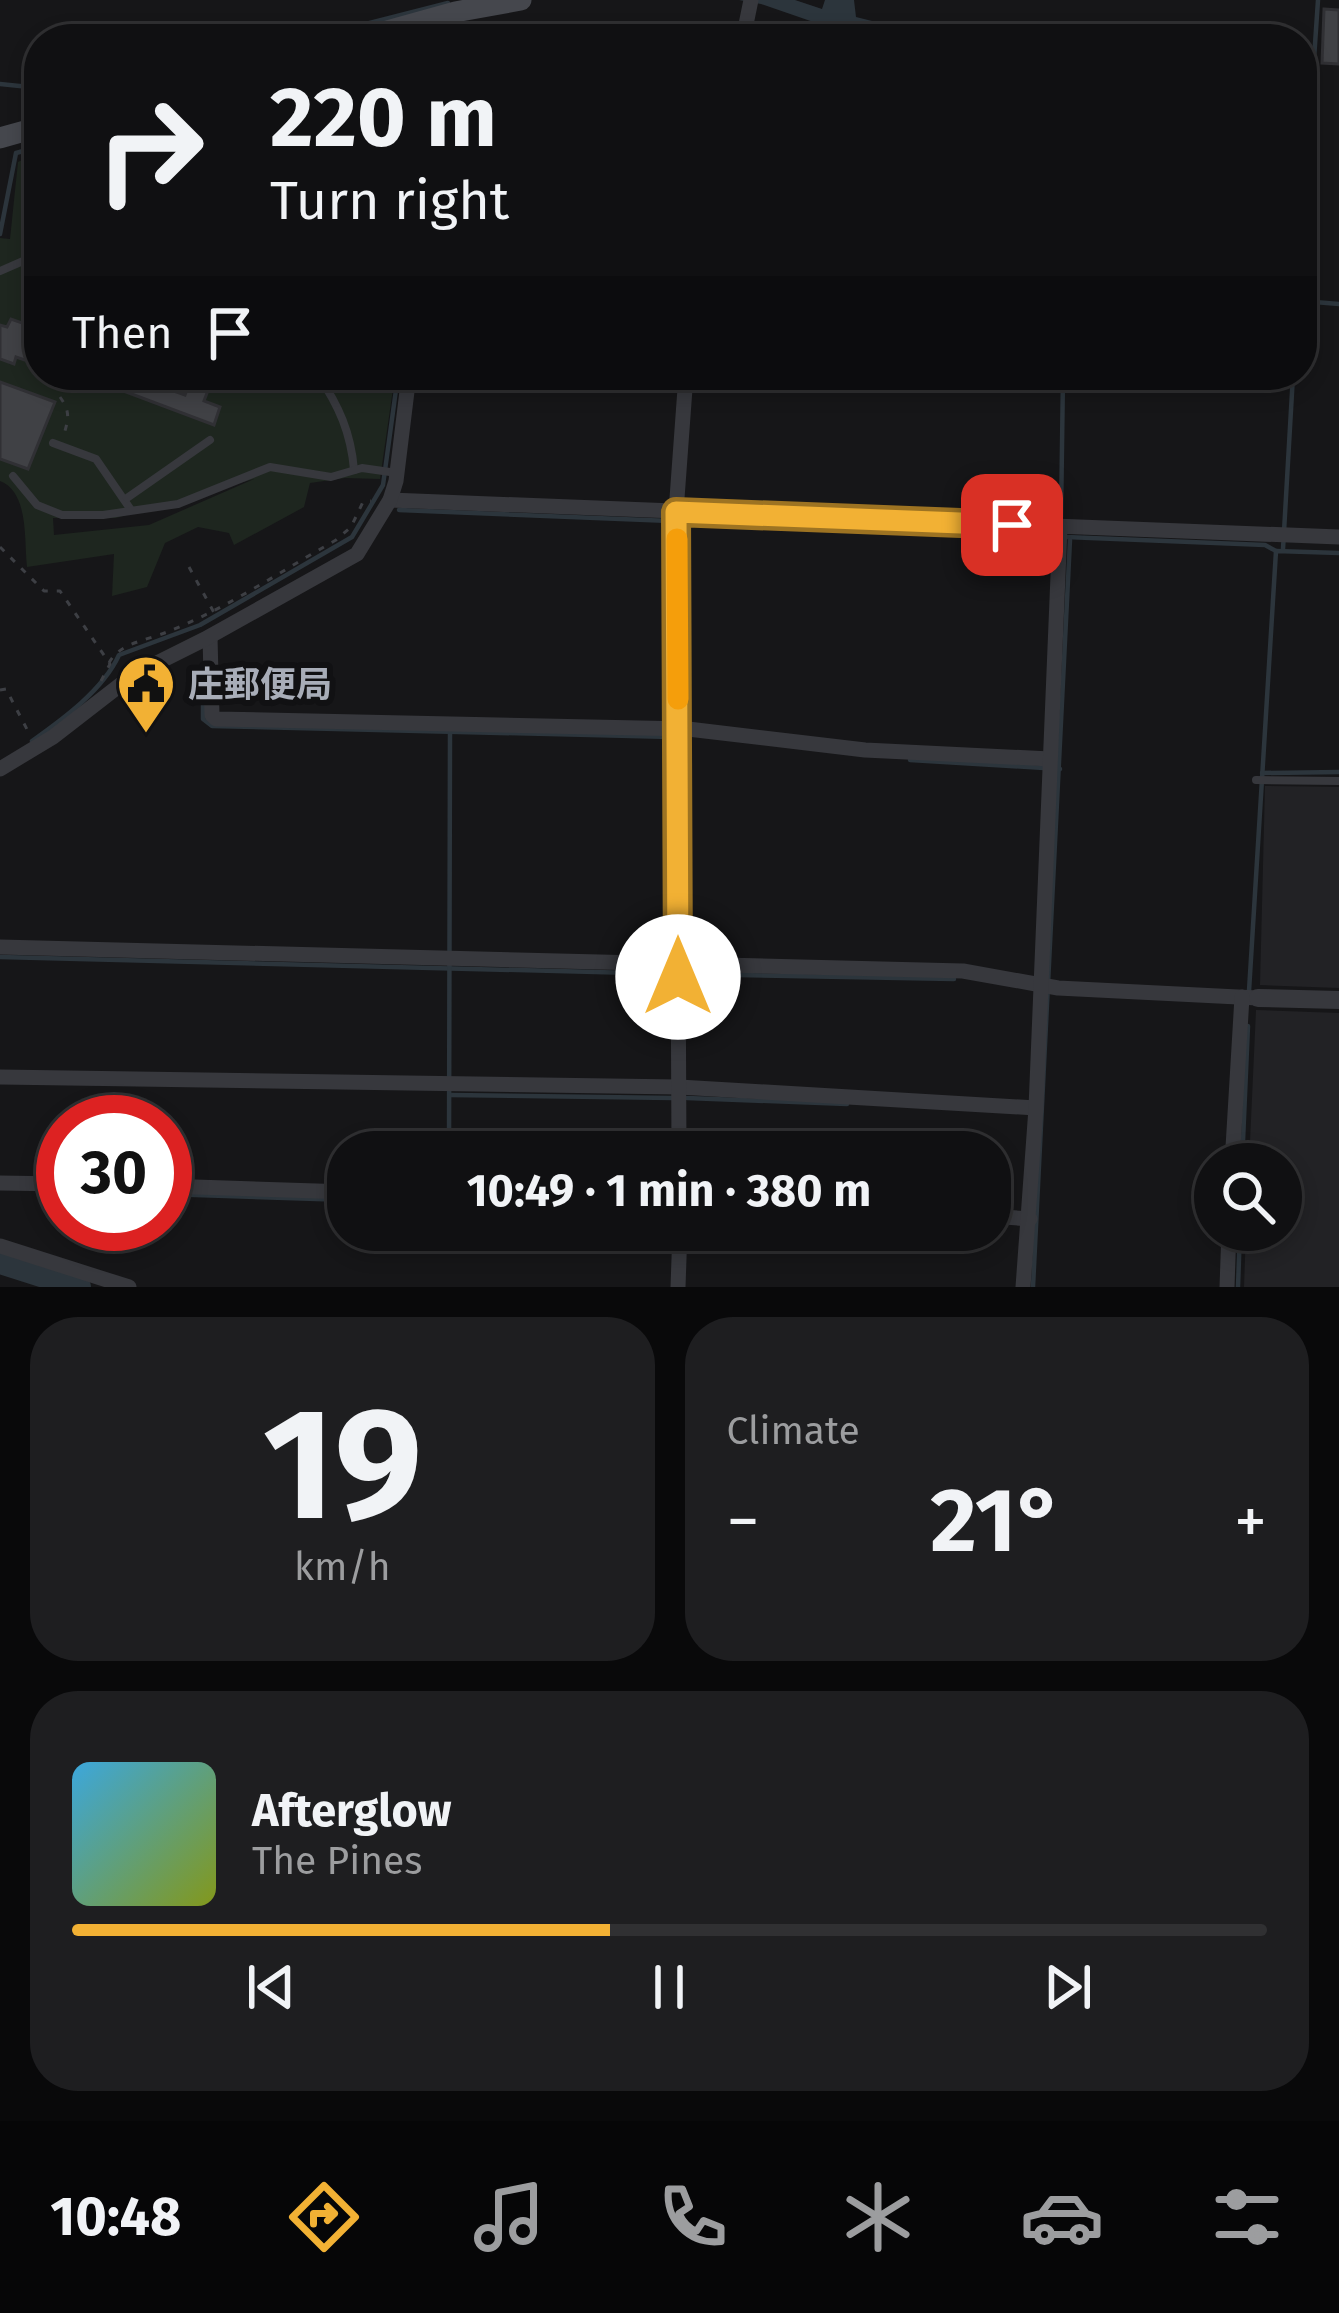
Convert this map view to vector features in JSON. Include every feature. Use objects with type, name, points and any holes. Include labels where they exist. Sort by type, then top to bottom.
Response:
[{"type":"main road","points":[[411,24],[521,0]]},
{"type":"street","points":[[453,24],[454,12]]},
{"type":"street","points":[[0,769],[21,760],[133,675],[357,554],[390,500],[389,472],[406,390]]},
{"type":"street","points":[[679,1131],[676,519],[685,390]]},
{"type":"street","points":[[390,500],[676,519],[1060,534],[1339,537]]},
{"type":"street","points":[[1023,1287],[1048,986],[1050,765],[1060,534]]},
{"type":"street","points":[[205,639],[216,719],[678,734],[1050,765]]},
{"type":"street","points":[[0,947],[678,970],[963,971],[1048,986],[1339,1000]]},
{"type":"street","points":[[1234,1143],[1249,997]]},
{"type":"street","points":[[0,1077],[679,1087],[1036,1108]]},
{"type":"street","points":[[0,1183],[36,1184]]},
{"type":"street","points":[[192,1187],[327,1191]]},
{"type":"street","points":[[1011,1220],[1030,1223]]},
{"type":"street","points":[[0,1246],[129,1287]]},
{"type":"street","points":[[678,1287],[679,1251]]},
{"type":"street","points":[[1228,1287],[1229,1251]]},
{"type":"lane","points":[[328,390],[351,440],[354,470]]},
{"type":"lane","points":[[127,499],[210,440]]},
{"type":"lane","points":[[57,444],[96,459],[131,510]]},
{"type":"lane","points":[[13,476],[38,505],[62,515],[178,504],[270,467],[331,478],[354,470],[389,472]]},
{"type":"lane","points":[[1260,780],[1339,781]]},
{"type":"path","points":[[57,444],[69,419],[59,397]]},
{"type":"path","points":[[98,680],[109,670],[113,654],[214,613],[336,540],[366,501]]},
{"type":"path","points":[[0,548],[44,591],[60,592],[109,663]]},
{"type":"path","points":[[189,567],[214,613]]},
{"type":"path","points":[[0,690],[6,689],[31,738]]},
{"type":"shaded area","points":[[739,0],[795,0],[822,9],[825,0],[854,0],[856,17],[884,24],[819,24]]},
{"type":"shaded area","points":[[24,159],[24,390],[393,390],[380,479],[310,483],[304,507],[234,545],[229,533],[198,527],[165,543],[147,587],[112,596],[114,554],[27,567],[20,506],[16,495],[0,481],[0,238],[10,239],[18,162]],"holes":[[[254,479],[149,525],[54,535],[53,518],[116,518]]]},
{"type":"shaded area","points":[[1265,786],[1339,787],[1339,988],[1260,985]]},
{"type":"shaded area","points":[[1256,1010],[1339,1013],[1339,1287],[1244,1287],[1245,1251],[1302,1251],[1302,1143],[1250,1143]]},
{"type":"building","points":[[1324,9],[1339,10],[1339,64],[1322,63]]},
{"type":"building","points":[[11,319],[22,323],[24,319],[24,360],[16,357],[14,364],[0,359],[0,325],[7,327]]},
{"type":"building","points":[[0,382],[55,402],[28,469],[0,459]]},
{"type":"building","points":[[121,390],[171,390],[185,395],[187,390],[208,390],[204,401],[220,407],[214,425]]},
{"type":"waterway","points":[[1316,24],[1318,0]]},
{"type":"waterway","points":[[366,24],[448,3]]},
{"type":"waterway","points":[[0,84],[24,86]]},
{"type":"waterway","points":[[0,234],[16,153],[24,151]]},
{"type":"waterway","points":[[1317,302],[1339,304]]},
{"type":"waterway","points":[[32,741],[93,692],[119,655],[200,625],[352,537],[383,485],[396,390]]},
{"type":"waterway","points":[[1061,517],[1063,390]]},
{"type":"waterway","points":[[1283,549],[1292,390]]},
{"type":"waterway","points":[[399,510],[1265,545],[1276,551]]},
{"type":"waterway","points":[[1033,1287],[1070,540]]},
{"type":"waterway","points":[[1249,991],[1276,551],[1339,553]]},
{"type":"waterway","points":[[203,668],[203,719],[212,726],[672,737]]},
{"type":"waterway","points":[[449,1131],[450,733]]},
{"type":"waterway","points":[[910,760],[1060,769]]},
{"type":"waterway","points":[[1262,773],[1339,772]]},
{"type":"waterway","points":[[0,957],[673,974]]},
{"type":"waterway","points":[[684,974],[954,979]]},
{"type":"waterway","points":[[1243,1143],[1248,1026]]},
{"type":"waterway","points":[[450,1095],[673,1098]]},
{"type":"waterway","points":[[687,1098],[847,1104]]},
{"type":"waterway","points":[[192,1195],[327,1199]]},
{"type":"waterway","points":[[1238,1287],[1239,1251]]},
{"type":"waterway","points":[[0,1262],[79,1287]]},
{"type":"slow traffic","points":[[677,539],[678,699]]},
{"type":"place","name":"庄郵便局","points":[[146,735]]},
{"type":"route","points":[[678,977],[676,512],[1012,525]]}]
